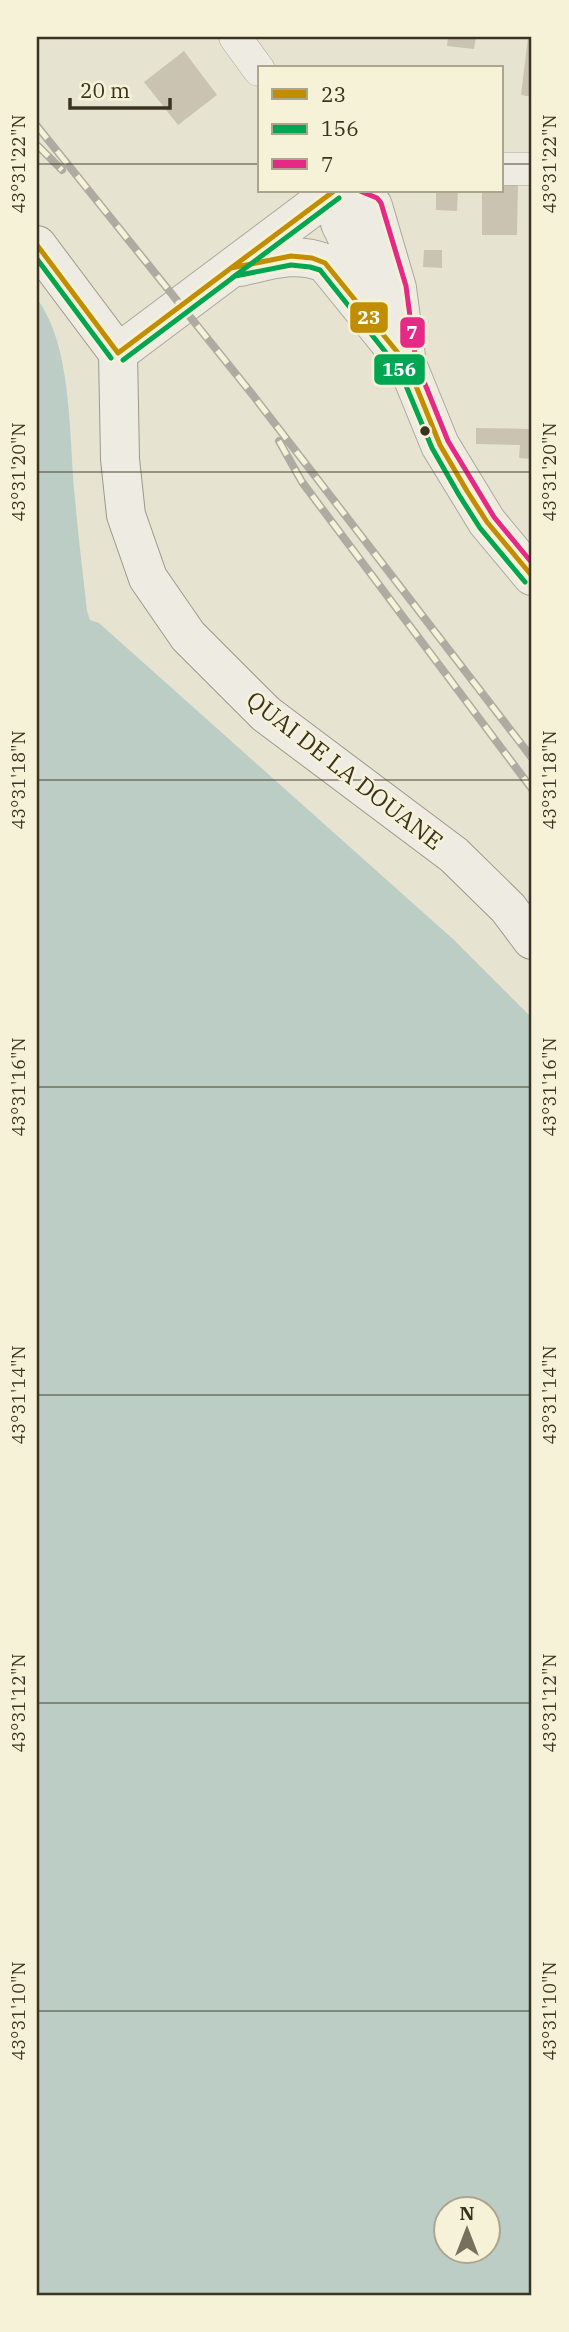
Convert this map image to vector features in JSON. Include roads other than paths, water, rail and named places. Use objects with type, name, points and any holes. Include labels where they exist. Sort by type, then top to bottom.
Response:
[{"type":"street","points":[[235,37],[258,69]]},
{"type":"street","points":[[503,169],[532,169]]},
{"type":"street","points":[[37,245],[118,353],[335,192]]},
{"type":"street","points":[[338,192],[373,206],[397,288],[407,364],[440,445],[487,522],[532,576]]},
{"type":"street","points":[[231,268],[291,256],[312,258],[325,264],[407,364]]},
{"type":"street","name":"QUAI DE LA DOUANE","points":[[118,353],[120,458],[126,515],[148,578],[188,636],[266,714],[454,855],[508,908],[532,940]]},
{"type":"railway","points":[[37,126],[252,394],[532,758]]},
{"type":"railway","points":[[37,145],[62,170]]},
{"type":"railway","points":[[279,441],[302,482],[532,789]]}]
